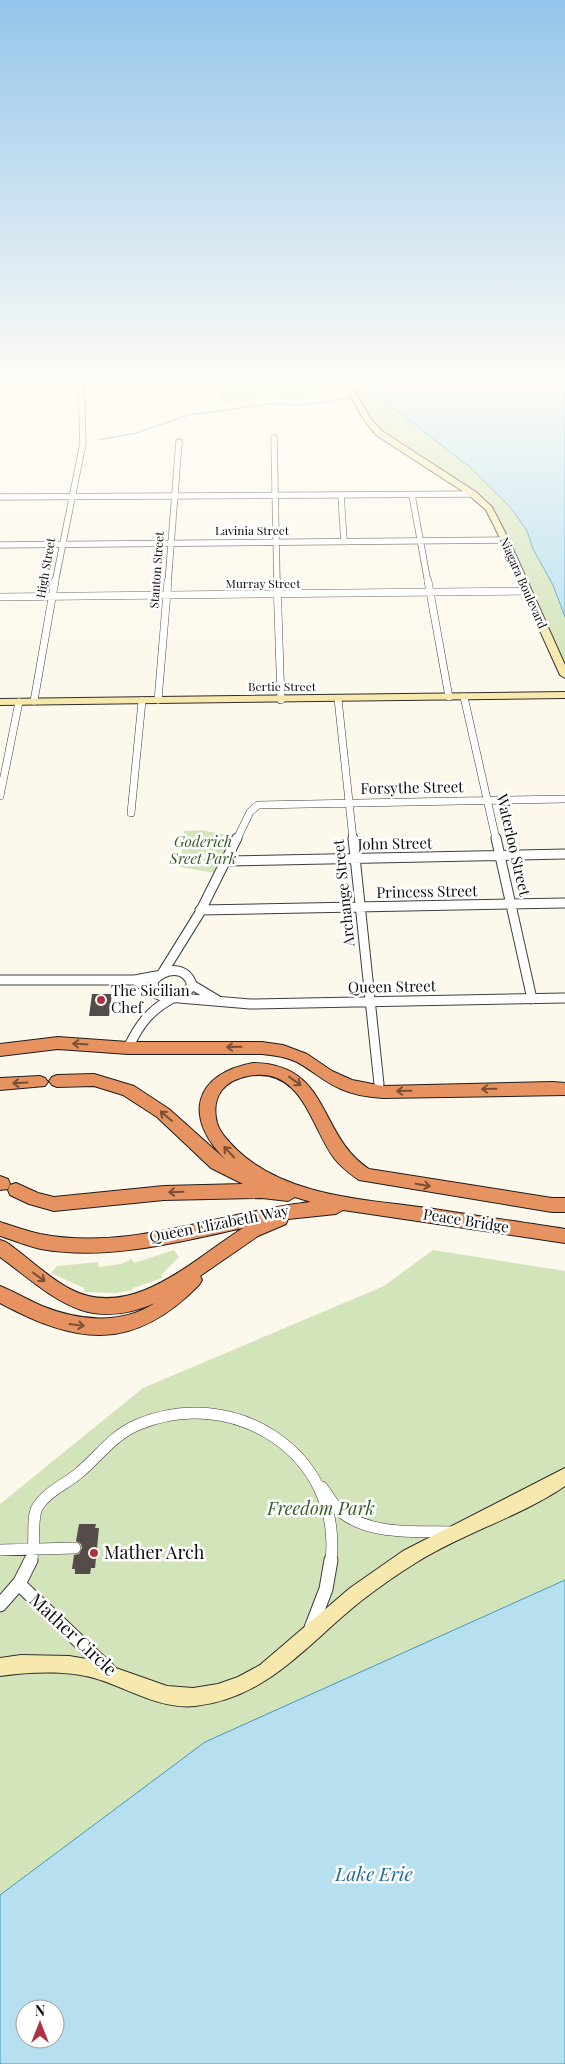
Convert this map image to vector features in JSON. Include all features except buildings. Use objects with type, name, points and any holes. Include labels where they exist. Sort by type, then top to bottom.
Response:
[{"type":"highway","points":[[0,1050],[58,1043],[128,1048],[248,1047],[273,1049],[302,1058],[342,1083],[374,1091],[553,1088],[565,1090]]},
{"type":"highway","points":[[331,1204],[264,1178],[248,1169],[227,1151],[217,1138],[208,1119],[209,1097],[219,1082],[236,1072],[257,1068],[278,1072],[296,1081],[314,1102],[344,1161],[356,1171],[365,1175],[552,1205],[565,1205]]},
{"type":"highway","points":[[57,1081],[94,1080],[128,1090],[158,1109],[217,1162],[230,1171],[264,1187],[294,1195]]},
{"type":"highway","points":[[0,1084],[40,1082]]},
{"type":"highway","points":[[6,1186],[35,1199],[54,1204],[192,1192],[262,1191],[294,1195]]},
{"type":"highway","name":"Queen Elizabeth Way","points":[[294,1195],[331,1204],[367,1206]]},
{"type":"highway","points":[[0,1247],[63,1294],[87,1304],[107,1306],[128,1304],[154,1295],[254,1230],[299,1213],[331,1204]]},
{"type":"highway","name":"Queen Elizabeth Way","points":[[0,1229],[31,1240],[63,1245],[117,1243],[331,1204]]},
{"type":"highway","name":"Peace Bridge","points":[[367,1206],[565,1236]]},
{"type":"highway","points":[[0,1239],[46,1251],[84,1252],[110,1249],[154,1237]]},
{"type":"highway","points":[[0,1294],[39,1314],[66,1323],[94,1327],[122,1324],[144,1318],[158,1311],[229,1247]]},
{"type":"main road","name":"Niagara Boulevard","points":[[442,474],[473,494],[489,509],[505,540],[526,591],[565,675]]},
{"type":"main road","name":"Bertie Street","points":[[0,702],[565,695]]},
{"type":"main road","points":[[308,1635],[382,1574],[409,1557],[552,1485],[565,1476]]},
{"type":"main road","name":"Mather Circle","points":[[117,1677],[167,1695],[193,1696],[218,1692],[243,1684],[266,1671],[308,1635]]},
{"type":"main road","points":[[0,1666],[20,1664],[69,1665],[117,1677]]},
{"type":"street","name":"High Street","points":[[34,702],[62,544],[77,474]]},
{"type":"street","name":"Stanton Street","points":[[158,700],[176,474]]},
{"type":"street","points":[[274,474],[281,700]]},
{"type":"street","points":[[0,497],[473,494]]},
{"type":"street","points":[[341,495],[344,542]]},
{"type":"street","points":[[412,495],[449,697]]},
{"type":"street","name":"Lavinia Street","points":[[0,545],[505,540]]},
{"type":"street","name":"Murray Street","points":[[0,597],[526,591]]},
{"type":"street","name":"Waterloo Street","points":[[464,697],[489,800],[532,999]]},
{"type":"street","name":"Archange Street","points":[[338,699],[378,1084]]},
{"type":"street","points":[[131,813],[142,700]]},
{"type":"street","points":[[0,796],[19,702]]},
{"type":"street","name":"Forsythe Street","points":[[226,861],[250,812],[260,805],[565,799]]},
{"type":"street","name":"John Street","points":[[226,861],[565,854]]},
{"type":"street","points":[[152,1009],[154,992],[152,986],[178,951],[226,861]]},
{"type":"street","name":"Princess Street","points":[[200,910],[565,903]]},
{"type":"street","points":[[128,1048],[142,1020],[152,1009],[185,995],[192,985],[184,972],[178,951]]},
{"type":"street","points":[[0,980],[135,980],[177,970],[184,972]]},
{"type":"street","points":[[135,980],[162,998],[175,998]]},
{"type":"street","name":"Queen Street","points":[[192,985],[220,1001]]},
{"type":"street","name":"Queen Street","points":[[175,998],[250,1004],[565,998]]},
{"type":"street","name":"Mather Circle","points":[[117,1677],[20,1585],[28,1571],[34,1549],[35,1511],[42,1500],[80,1473],[95,1455],[113,1439],[133,1427],[154,1418],[176,1413],[198,1411],[221,1413],[242,1418],[281,1440],[298,1455],[311,1473],[329,1516],[332,1540],[331,1565],[326,1589],[308,1635]]},
{"type":"street","points":[[311,1473],[341,1511],[360,1522],[387,1529],[460,1532]]},
{"type":"street","points":[[0,1550],[75,1548]]},
{"type":"street","points":[[0,1605],[20,1585]]},
{"type":"green space","points":[[447,474],[477,474],[511,508],[527,531],[533,549],[553,585],[565,617],[565,666],[526,588],[507,536],[486,499]]},
{"type":"green space","name":"Goderich Sreet Park","points":[[200,830],[233,836],[215,873],[180,867],[184,831]]},
{"type":"green space","points":[[174,1250],[179,1257],[161,1275],[162,1278],[133,1288],[133,1290],[116,1293],[84,1292],[84,1288],[51,1273],[57,1266],[98,1262],[99,1267],[121,1264],[132,1259],[134,1263]]},
{"type":"green space","name":"Freedom Park","points":[[433,1250],[565,1271],[565,1590],[0,1919],[0,1504],[143,1388],[384,1286]]},
{"type":"water","points":[[477,474],[565,474],[565,617],[553,585],[533,549],[527,531],[511,508]]},
{"type":"water","name":"Lake Erie","points":[[565,1580],[565,2064],[0,2064],[0,1895],[205,1742]]},
{"type":"place","name":"The Sicilian Chef","points":[[101,1000]]},
{"type":"place","name":"Mather Arch","points":[[94,1553]]}]
